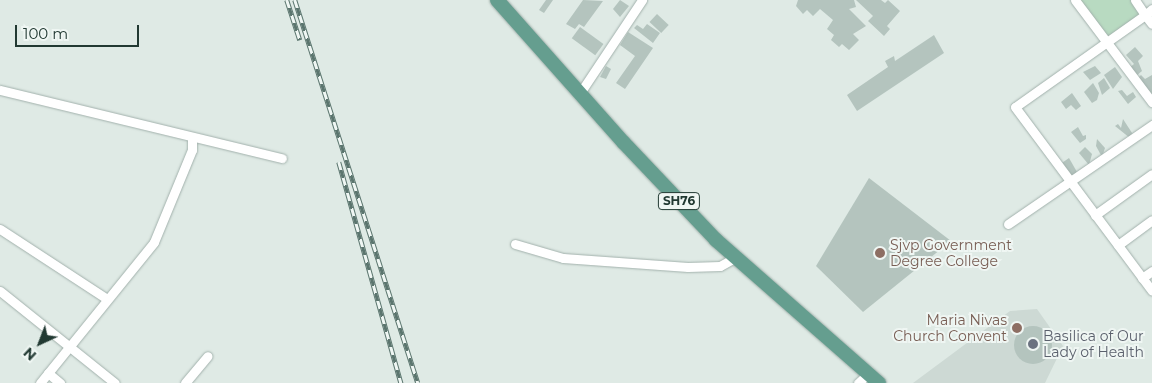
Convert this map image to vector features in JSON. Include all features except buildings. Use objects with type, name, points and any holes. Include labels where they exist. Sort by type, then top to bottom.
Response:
[{"type":"main road","name":"SH76","points":[[497,0],[630,150],[736,257],[835,342],[862,379],[879,383]]},
{"type":"street","points":[[580,93],[642,0]]},
{"type":"street","points":[[1075,0],[1152,102]]},
{"type":"street","points":[[1135,0],[1149,12],[1152,24]]},
{"type":"street","points":[[1149,12],[1108,43],[1015,107],[1152,292]]},
{"type":"street","points":[[0,91],[282,158]]},
{"type":"street","points":[[1008,224],[1072,183],[1152,125]]},
{"type":"street","points":[[40,383],[154,242],[192,150],[192,136]]},
{"type":"street","points":[[1095,215],[1152,174]]},
{"type":"street","points":[[1118,246],[1152,220]]},
{"type":"street","points":[[0,229],[107,299]]},
{"type":"street","points":[[514,244],[562,258],[688,267],[720,266],[736,257]]},
{"type":"street","points":[[1142,278],[1152,271]]},
{"type":"street","points":[[0,291],[70,344],[116,383]]},
{"type":"street","points":[[185,383],[208,356]]},
{"type":"street","points":[[48,373],[60,383]]},
{"type":"shaded area","name":"Maria Nivas Church Convent","points":[[1037,309],[1063,346],[1045,383],[913,383],[1010,311]]},
{"type":"green space","points":[[1075,0],[1134,0],[1141,18],[1108,37]]},
{"type":"railway","points":[[287,0],[300,40]]},
{"type":"railway","points":[[295,0],[418,383]]},
{"type":"railway","points":[[339,162],[401,383]]},
{"type":"place","name":"Sjvp Government Degree College","points":[[880,253]]},
{"type":"place","name":"Maria Nivas Church Convent","points":[[1017,328]]},
{"type":"place","name":"Basilica of Our Lady of Health","points":[[1033,344]]}]
